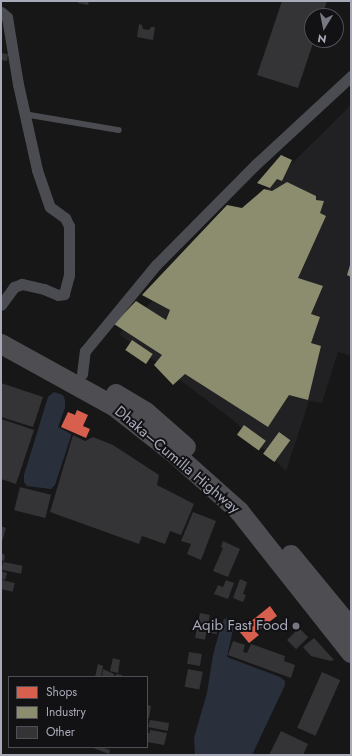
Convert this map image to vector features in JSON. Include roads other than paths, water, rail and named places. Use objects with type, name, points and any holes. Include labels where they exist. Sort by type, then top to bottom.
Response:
[{"type":"highway","name":"Dhaka–Cumilla Highway","points":[[2,342],[82,374],[146,412],[246,500],[351,628]]},
{"type":"highway","name":"Dhaka–Cumilla Highway","points":[[2,342],[115,407],[175,454],[233,506],[351,653]]},
{"type":"street","points":[[1,12],[7,17],[24,114],[37,170],[50,207],[68,222],[69,275],[66,290],[61,296],[22,284],[14,287],[1,305]]},
{"type":"street","points":[[82,374],[85,351],[156,265],[255,165],[351,76]]},
{"type":"lane","points":[[24,114],[120,130]]},
{"type":"place","name":"Aqib Fast Food","points":[[296,626]]}]
